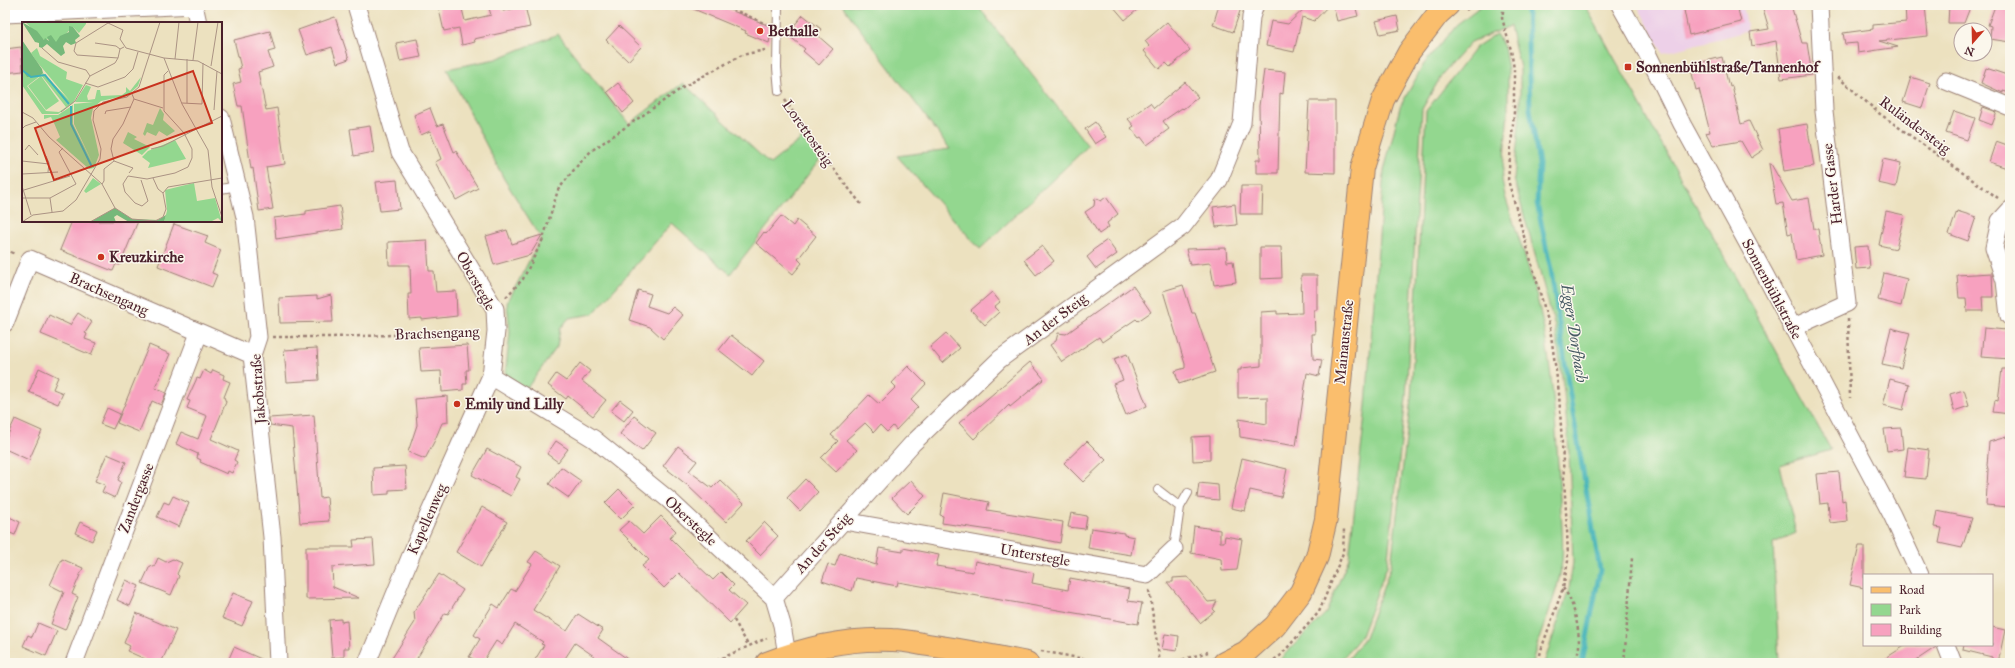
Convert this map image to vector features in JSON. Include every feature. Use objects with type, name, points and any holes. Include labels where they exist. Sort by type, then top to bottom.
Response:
[{"type":"main road","name":"Mainaustraße","points":[[1224,663],[1246,652],[1275,626],[1301,592],[1317,557],[1326,519],[1362,168],[1383,100],[1409,52],[1438,14],[1448,5]]},
{"type":"main road","points":[[767,663],[787,655],[850,642],[892,640],[974,651],[1027,663]]},
{"type":"street","points":[[5,14],[194,5],[198,22]]},
{"type":"street","name":"Oberstegle","points":[[356,5],[400,152],[495,309],[496,331],[491,376],[594,439],[669,500],[774,598]]},
{"type":"street","name":"An der Steig","points":[[774,598],[912,444],[1000,360],[1183,226],[1219,180],[1242,123],[1251,16],[1255,5]]},
{"type":"street","name":"Sonnenbühlstraße","points":[[1620,5],[1647,54],[1682,124],[1764,273],[1892,515],[1920,574]]},
{"type":"street","name":"Harder Gasse","points":[[1819,5],[1824,111],[1847,303]]},
{"type":"street","points":[[1946,81],[2010,107]]},
{"type":"street","name":"Jakobstraße","points":[[222,127],[229,188],[245,217],[258,336],[252,355],[272,537],[278,663]]},
{"type":"street","points":[[2007,206],[2000,221],[1994,248],[2005,281],[2009,316]]},
{"type":"street","name":"Brachsengang","points":[[5,323],[30,259],[252,355]]},
{"type":"street","points":[[1792,328],[1847,303]]},
{"type":"street","name":"Zandergasse","points":[[74,663],[199,333]]},
{"type":"street","name":"Kapellenweg","points":[[367,663],[416,543],[491,376]]},
{"type":"street","name":"Unterstegle","points":[[844,521],[1147,575]]},
{"type":"street","points":[[1147,575],[1174,549]]},
{"type":"street","points":[[774,598],[782,625],[787,655]]},
{"type":"street","points":[[1946,646],[1952,663]]},
{"type":"lane","name":"Lorettosteig","points":[[778,5],[779,92]]},
{"type":"lane","points":[[1158,490],[1180,507]]},
{"type":"lane","points":[[1174,549],[1180,507],[1188,493]]},
{"type":"path","points":[[1504,5],[1502,18],[1511,50],[1514,69],[1514,112],[1508,180],[1511,195],[1548,320],[1559,393],[1567,529],[1568,561],[1563,588],[1542,647],[1538,663]]},
{"type":"path","points":[[728,6],[778,28]]},
{"type":"path","name":"Ruländersteig","points":[[1822,47],[1838,76],[1880,114],[2007,206]]},
{"type":"path","points":[[495,309],[523,279],[543,239],[558,190],[576,166],[591,151],[685,86],[742,55],[778,48]]},
{"type":"path","name":"Lorettosteig","points":[[779,92],[821,153],[861,204]]},
{"type":"path","points":[[1847,303],[1850,402]]},
{"type":"path","name":"Brachsengang","points":[[258,336],[332,337],[496,331]]},
{"type":"path","points":[[1624,663],[1632,558]]},
{"type":"path","points":[[1147,575],[1160,663]]},
{"type":"path","points":[[1563,588],[1568,593],[1575,618],[1580,647],[1574,663]]},
{"type":"path","points":[[734,620],[748,646]]},
{"type":"path","points":[[863,661],[906,662]]},
{"type":"shaded area","points":[[1637,5],[1743,5],[1748,31],[1663,53]]},
{"type":"green space","points":[[842,5],[977,5],[1088,146],[980,249],[897,156],[950,149]]},
{"type":"green space","points":[[1482,5],[1585,5],[1831,450],[1780,465],[1796,533],[1773,543],[1779,663],[1544,663],[1569,589],[1573,562],[1569,451],[1564,392],[1555,327],[1514,179],[1520,113],[1520,68],[1510,26],[1471,42],[1443,73],[1422,109],[1406,398],[1387,566],[1361,636],[1339,663],[1276,663],[1326,613],[1349,558],[1366,405],[1384,171],[1400,107],[1424,64],[1456,25]]},
{"type":"green space","points":[[558,34],[629,124],[683,83],[770,164],[806,135],[822,157],[730,274],[672,223],[593,314],[569,318],[560,329],[557,347],[524,392],[505,377],[510,332],[507,303],[541,238],[504,179],[447,69],[496,59]]},
{"type":"green space","points":[[1496,34],[1504,47],[1508,69],[1508,112],[1502,180],[1505,196],[1527,262],[1541,313],[1550,367],[1562,531],[1562,562],[1557,588],[1535,650],[1532,663],[1345,663],[1365,638],[1391,566],[1411,398],[1426,111],[1476,47]]},
{"type":"building","points":[[438,5],[461,5],[465,21],[491,15],[488,5],[502,5],[503,11],[525,6],[530,27],[474,39],[475,42],[462,45],[459,28],[444,31]]},
{"type":"building","points":[[684,5],[718,5],[772,27],[769,43],[745,33],[746,31]]},
{"type":"building","points":[[1112,5],[1143,5],[1125,20]]},
{"type":"building","points":[[1219,5],[1242,5],[1233,32],[1213,25]]},
{"type":"building","points":[[1308,5],[1329,5],[1314,21],[1302,17],[1294,52],[1266,46],[1271,21],[1288,24]]},
{"type":"building","points":[[1333,5],[1355,5],[1358,16],[1337,21]]},
{"type":"building","points":[[1683,5],[1737,5],[1741,22],[1689,35]]},
{"type":"building","points":[[1762,5],[1791,5],[1802,43],[1807,43],[1812,75],[1781,79],[1776,41],[1752,46],[1750,32],[1769,29]]},
{"type":"building","points":[[1905,5],[1925,5],[1928,36],[1879,41],[1898,47],[1858,53],[1857,43],[1845,44],[1843,33],[1873,29],[1873,25],[1906,22]]},
{"type":"building","points":[[1949,5],[1971,5],[1964,22],[1948,23]]},
{"type":"building","points":[[1995,6],[2010,7],[2010,42],[1993,39],[1993,22],[1989,22]]},
{"type":"building","points":[[803,15],[821,29],[817,35],[833,49],[819,65],[803,51],[805,49],[787,34]]},
{"type":"building","points":[[1397,16],[1400,30],[1380,34],[1376,21]]},
{"type":"building","points":[[335,17],[349,59],[337,63],[332,47],[307,55],[298,30]]},
{"type":"building","points":[[1167,22],[1190,50],[1170,67],[1166,63],[1159,69],[1144,51],[1149,46],[1145,41]]},
{"type":"building","points":[[619,26],[641,47],[628,61],[606,40]]},
{"type":"building","points":[[270,31],[275,50],[268,52],[273,67],[258,72],[266,110],[277,108],[285,164],[266,167],[273,209],[259,211],[242,106],[238,106],[233,84],[241,82],[238,69],[241,68],[234,40]]},
{"type":"building","points":[[417,39],[421,57],[400,61],[396,43]]},
{"type":"building","points":[[21,47],[22,71],[5,73],[5,49]]},
{"type":"building","points":[[1722,57],[1728,83],[1729,82],[1730,87],[1732,86],[1741,124],[1749,121],[1763,150],[1751,158],[1741,141],[1713,146],[1706,133],[1710,132],[1699,89],[1696,90],[1690,65]]},
{"type":"building","points":[[1986,68],[2010,76],[2010,93],[2003,91],[2003,93],[1981,83]]},
{"type":"building","points":[[1264,70],[1285,72],[1283,94],[1280,93],[1278,173],[1256,173],[1256,160],[1260,160],[1259,106]]},
{"type":"building","points":[[1911,77],[1930,83],[1922,108],[1903,102]]},
{"type":"building","points":[[1185,82],[1198,97],[1183,109],[1182,108],[1163,121],[1169,129],[1147,145],[1131,128],[1134,126],[1128,119],[1150,103],[1154,108]]},
{"type":"building","points":[[618,83],[634,103],[623,113],[607,92]]},
{"type":"building","points":[[1309,101],[1335,101],[1335,173],[1305,172]]},
{"type":"building","points":[[1983,107],[1997,112],[1992,125],[1979,120]]},
{"type":"building","points":[[430,108],[437,126],[443,124],[454,152],[456,151],[478,188],[456,200],[435,162],[441,159],[430,131],[421,135],[414,115]]},
{"type":"building","points":[[1954,111],[1975,118],[1967,140],[1946,133]]},
{"type":"building","points":[[1095,122],[1106,137],[1095,144],[1085,129]]},
{"type":"building","points":[[1807,124],[1814,166],[1784,171],[1778,129]]},
{"type":"building","points":[[370,126],[374,152],[354,156],[350,129]]},
{"type":"building","points":[[1996,141],[2010,146],[2010,169],[1989,162]]},
{"type":"building","points":[[1883,159],[1901,163],[1896,187],[1878,183]]},
{"type":"building","points":[[1769,164],[1771,164],[1792,201],[1809,198],[1814,229],[1818,229],[1822,255],[1796,260],[1792,233],[1788,234],[1783,203],[1776,204]]},
{"type":"building","points":[[397,180],[400,209],[380,211],[376,182]]},
{"type":"building","points":[[1241,186],[1263,186],[1262,214],[1240,214]]},
{"type":"building","points":[[1106,197],[1118,214],[1107,223],[1109,227],[1099,234],[1085,212],[1094,206],[1095,198],[1101,201]]},
{"type":"building","points":[[1235,204],[1237,225],[1216,227],[1213,207]]},
{"type":"building","points":[[340,206],[343,229],[276,239],[274,218],[306,214],[306,211]]},
{"type":"building","points":[[1886,211],[1904,215],[1896,249],[1879,245]]},
{"type":"building","points":[[1957,211],[1976,217],[1968,241],[1949,234]]},
{"type":"building","points":[[781,216],[793,226],[797,220],[816,236],[798,259],[802,263],[793,274],[756,243],[764,232],[766,234]]},
{"type":"building","name":"Kreuzkirche","points":[[72,222],[138,222],[120,265],[116,264],[113,271],[60,250]]},
{"type":"building","points":[[174,224],[208,236],[205,243],[221,250],[212,273],[217,275],[212,287],[158,266]]},
{"type":"building","points":[[507,230],[512,244],[542,235],[530,255],[494,265],[486,236]]},
{"type":"building","points":[[427,240],[429,271],[434,271],[436,292],[456,291],[457,316],[422,320],[422,318],[409,319],[408,294],[411,294],[410,265],[389,265],[388,242]]},
{"type":"building","points":[[1107,240],[1117,254],[1096,269],[1087,257],[1094,251],[1093,250]]},
{"type":"building","points":[[1042,246],[1054,261],[1036,275],[1024,260]]},
{"type":"building","points":[[1868,246],[1870,268],[1856,269],[1854,247]]},
{"type":"building","points":[[1260,247],[1281,247],[1282,278],[1260,279]]},
{"type":"building","points":[[1226,248],[1227,262],[1233,261],[1236,282],[1214,285],[1210,263],[1190,265],[1186,249]]},
{"type":"building","points":[[1884,273],[1907,279],[1901,306],[1878,300]]},
{"type":"building","points":[[1992,273],[1993,297],[1982,297],[1983,311],[1967,311],[1966,298],[1959,298],[1957,275]]},
{"type":"building","points":[[1301,275],[1317,275],[1317,310],[1314,310],[1315,334],[1312,334],[1313,359],[1322,360],[1319,376],[1307,373],[1296,446],[1240,437],[1239,419],[1267,424],[1267,397],[1238,398],[1238,370],[1241,370],[1241,368],[1261,366],[1261,312],[1277,311],[1277,314],[1302,313]]},
{"type":"building","points":[[1183,285],[1192,313],[1195,313],[1215,372],[1179,384],[1175,371],[1185,368],[1185,364],[1163,291]]},
{"type":"building","points":[[1133,286],[1151,312],[1138,321],[1136,319],[1102,342],[1099,337],[1062,362],[1050,345],[1056,341],[1058,333],[1066,334]]},
{"type":"building","points":[[638,290],[651,294],[647,306],[667,313],[673,307],[683,315],[663,339],[650,327],[629,320]]},
{"type":"building","points":[[992,292],[1000,302],[994,307],[999,312],[985,325],[971,310]]},
{"type":"building","points":[[331,295],[333,322],[280,323],[279,298],[317,296],[317,299]]},
{"type":"building","points":[[78,313],[92,322],[85,333],[87,334],[85,339],[96,343],[91,355],[41,334],[49,315],[70,325]]},
{"type":"building","points":[[1891,328],[1910,333],[1901,368],[1882,364]]},
{"type":"building","points":[[1984,328],[2006,330],[2006,335],[2010,335],[2010,359],[1981,357]]},
{"type":"building","points":[[946,333],[960,348],[943,363],[930,347]]},
{"type":"building","points":[[731,335],[764,361],[752,376],[719,350]]},
{"type":"building","points":[[149,345],[170,354],[155,388],[166,393],[161,405],[152,401],[139,432],[117,423]]},
{"type":"building","points":[[467,345],[469,370],[466,370],[467,384],[463,384],[463,390],[442,392],[441,371],[421,372],[419,348]]},
{"type":"building","points":[[317,348],[319,380],[287,382],[284,350]]},
{"type":"building","points":[[1127,354],[1147,406],[1126,415],[1113,384],[1123,380],[1114,359]]},
{"type":"building","points":[[1030,362],[1044,379],[1010,407],[1009,405],[974,439],[959,423]]},
{"type":"building","points":[[580,363],[590,371],[582,381],[606,400],[593,416],[568,396],[566,399],[548,385],[556,374],[566,381]]},
{"type":"building","points":[[908,366],[926,384],[911,400],[918,407],[896,430],[893,426],[887,432],[880,425],[874,432],[865,423],[846,440],[857,450],[836,472],[821,458],[838,441],[831,435],[869,395],[879,404],[896,387],[892,383]]},
{"type":"building","points":[[39,368],[58,377],[53,389],[63,393],[58,404],[29,392]]},
{"type":"building","points":[[2002,369],[2010,369],[2010,414],[1993,412],[1995,400],[1998,401]]},
{"type":"building","points":[[204,370],[211,374],[213,370],[224,375],[223,379],[230,382],[224,397],[226,402],[211,439],[238,451],[234,460],[237,462],[232,473],[228,471],[227,474],[200,462],[201,460],[197,458],[198,454],[176,444],[181,432],[198,439],[207,416],[187,408],[190,401],[187,400],[197,378],[200,379]]},
{"type":"building","points":[[1890,379],[1909,384],[1903,410],[1883,405]]},
{"type":"building","points":[[1964,390],[1969,406],[1954,411],[1950,394]]},
{"type":"building","points":[[447,396],[448,422],[442,423],[425,459],[408,452],[417,425],[415,399]]},
{"type":"building","points":[[620,400],[633,410],[624,421],[611,411]]},
{"type":"building","points":[[107,408],[120,414],[113,429],[100,424]]},
{"type":"building","points":[[314,415],[320,498],[327,497],[329,521],[300,523],[292,428],[270,425],[269,418]]},
{"type":"building","points":[[634,416],[656,433],[642,451],[620,434]]},
{"type":"building","points":[[15,419],[42,431],[29,460],[5,449],[5,441]]},
{"type":"building","points":[[1901,428],[1903,449],[1887,451],[1884,429]]},
{"type":"building","points":[[1210,436],[1210,460],[1193,461],[1192,437]]},
{"type":"building","points":[[2010,436],[2008,507],[1986,505],[1989,442]]},
{"type":"building","points":[[556,441],[568,449],[558,462],[547,454]]},
{"type":"building","points":[[1087,441],[1106,460],[1083,482],[1064,463]]},
{"type":"building","points":[[678,446],[697,461],[689,471],[712,488],[720,480],[744,503],[726,522],[687,485],[663,466]]},
{"type":"building","points":[[1908,447],[1929,450],[1926,479],[1904,477]]},
{"type":"building","points":[[487,449],[521,467],[516,477],[520,479],[511,496],[472,475]]},
{"type":"building","points":[[107,454],[126,462],[118,480],[121,482],[115,498],[102,492],[105,485],[95,481]]},
{"type":"building","points":[[1242,458],[1287,469],[1281,497],[1250,490],[1245,511],[1231,508]]},
{"type":"building","points":[[405,466],[407,489],[389,490],[389,494],[374,495],[373,468]]},
{"type":"building","points":[[561,467],[581,481],[569,498],[549,484]]},
{"type":"building","points":[[1839,472],[1842,501],[1845,500],[1847,521],[1830,523],[1828,503],[1820,504],[1817,474]]},
{"type":"building","points":[[805,479],[818,492],[800,511],[787,498]]},
{"type":"building","points":[[911,480],[925,496],[907,514],[892,498]]},
{"type":"building","points":[[1199,483],[1218,485],[1219,500],[1197,498]]},
{"type":"building","points":[[619,489],[635,505],[621,519],[605,503]]},
{"type":"building","points":[[944,493],[989,502],[987,510],[1063,522],[1060,543],[1017,534],[942,523],[943,516],[940,515]]},
{"type":"building","points":[[173,496],[189,503],[179,527],[157,517],[164,502],[169,504]]},
{"type":"building","points":[[482,507],[507,522],[481,567],[456,552]]},
{"type":"building","points":[[1937,511],[1972,518],[1962,548],[1939,543],[1942,528],[1934,527]]},
{"type":"building","points":[[1071,513],[1087,516],[1085,529],[1068,527]]},
{"type":"building","points":[[5,515],[20,522],[15,535],[5,531]]},
{"type":"building","points":[[661,516],[676,531],[670,538],[713,580],[721,572],[734,585],[729,590],[746,605],[730,623],[679,573],[664,588],[642,566],[649,560],[619,530],[629,521],[643,534]]},
{"type":"building","points":[[80,522],[97,530],[92,541],[75,533]]},
{"type":"building","points":[[764,522],[778,536],[760,555],[746,541]]},
{"type":"building","points":[[1194,526],[1220,530],[1220,542],[1224,542],[1225,536],[1242,539],[1237,570],[1222,571],[1221,559],[1191,553]]},
{"type":"building","points":[[1091,528],[1124,533],[1124,535],[1134,537],[1131,555],[1088,548]]},
{"type":"building","points":[[373,539],[375,564],[332,567],[333,587],[359,598],[306,599],[306,547],[354,547],[353,540]]},
{"type":"building","points":[[1859,546],[1864,546],[1863,588],[1850,585]]},
{"type":"building","points":[[879,548],[903,552],[903,548],[939,555],[936,566],[973,572],[975,561],[1034,573],[1032,583],[1068,590],[1070,578],[1130,589],[1128,601],[1142,603],[1138,624],[898,582],[897,586],[856,578],[852,591],[822,581],[828,564],[835,566],[840,553],[876,565]]},
{"type":"building","points":[[536,551],[560,566],[533,610],[567,631],[578,614],[603,630],[598,638],[633,663],[604,663],[575,643],[562,663],[533,663],[544,645],[541,644],[543,642],[515,624],[502,645],[496,641],[482,663],[469,657],[480,639],[474,635],[493,604],[499,608],[511,589],[515,591],[532,564],[528,562]]},
{"type":"building","points":[[158,558],[166,562],[173,559],[182,563],[177,574],[179,576],[171,595],[142,583],[150,566],[154,567]]},
{"type":"building","points":[[62,559],[83,568],[72,594],[78,597],[65,630],[51,624],[64,592],[50,585]]},
{"type":"building","points":[[439,574],[463,590],[448,614],[445,613],[414,663],[389,663],[415,622],[414,612]]},
{"type":"building","points":[[1188,577],[1208,602],[1217,601],[1213,609],[1215,611],[1200,623],[1167,582],[1173,582],[1173,578]]},
{"type":"building","points":[[126,580],[139,586],[130,606],[117,600]]},
{"type":"building","points":[[233,593],[253,601],[242,626],[222,618]]},
{"type":"building","points":[[136,613],[176,630],[161,663],[143,663],[145,659],[127,651],[130,646],[124,643]]},
{"type":"building","points":[[341,619],[341,622],[347,621],[349,648],[344,648],[344,657],[332,658],[329,620]]},
{"type":"building","points":[[38,623],[57,631],[46,656],[23,646],[28,635],[32,637]]},
{"type":"building","points":[[1993,627],[2005,630],[1998,663],[1992,663],[1992,657],[1963,650],[1964,646],[1993,646]]},
{"type":"building","points":[[1165,634],[1179,636],[1177,651],[1162,649]]},
{"type":"building","points":[[1904,646],[1936,646],[1912,663],[1878,663]]},
{"type":"building","points":[[234,647],[268,662],[268,663],[227,663]]},
{"type":"waterway","name":"Egger Dorfbach","points":[[1527,5],[1530,109],[1539,164],[1537,203],[1551,270],[1571,402],[1600,570],[1582,663]]},
{"type":"place","name":"Bethalle","points":[[760,31]]},
{"type":"place","name":"Sonnenbühlstraße/Tannenhof","points":[[1628,67]]},
{"type":"place","name":"Kreuzkirche","points":[[101,257]]},
{"type":"place","name":"Emily und Lilly","points":[[457,404]]}]
